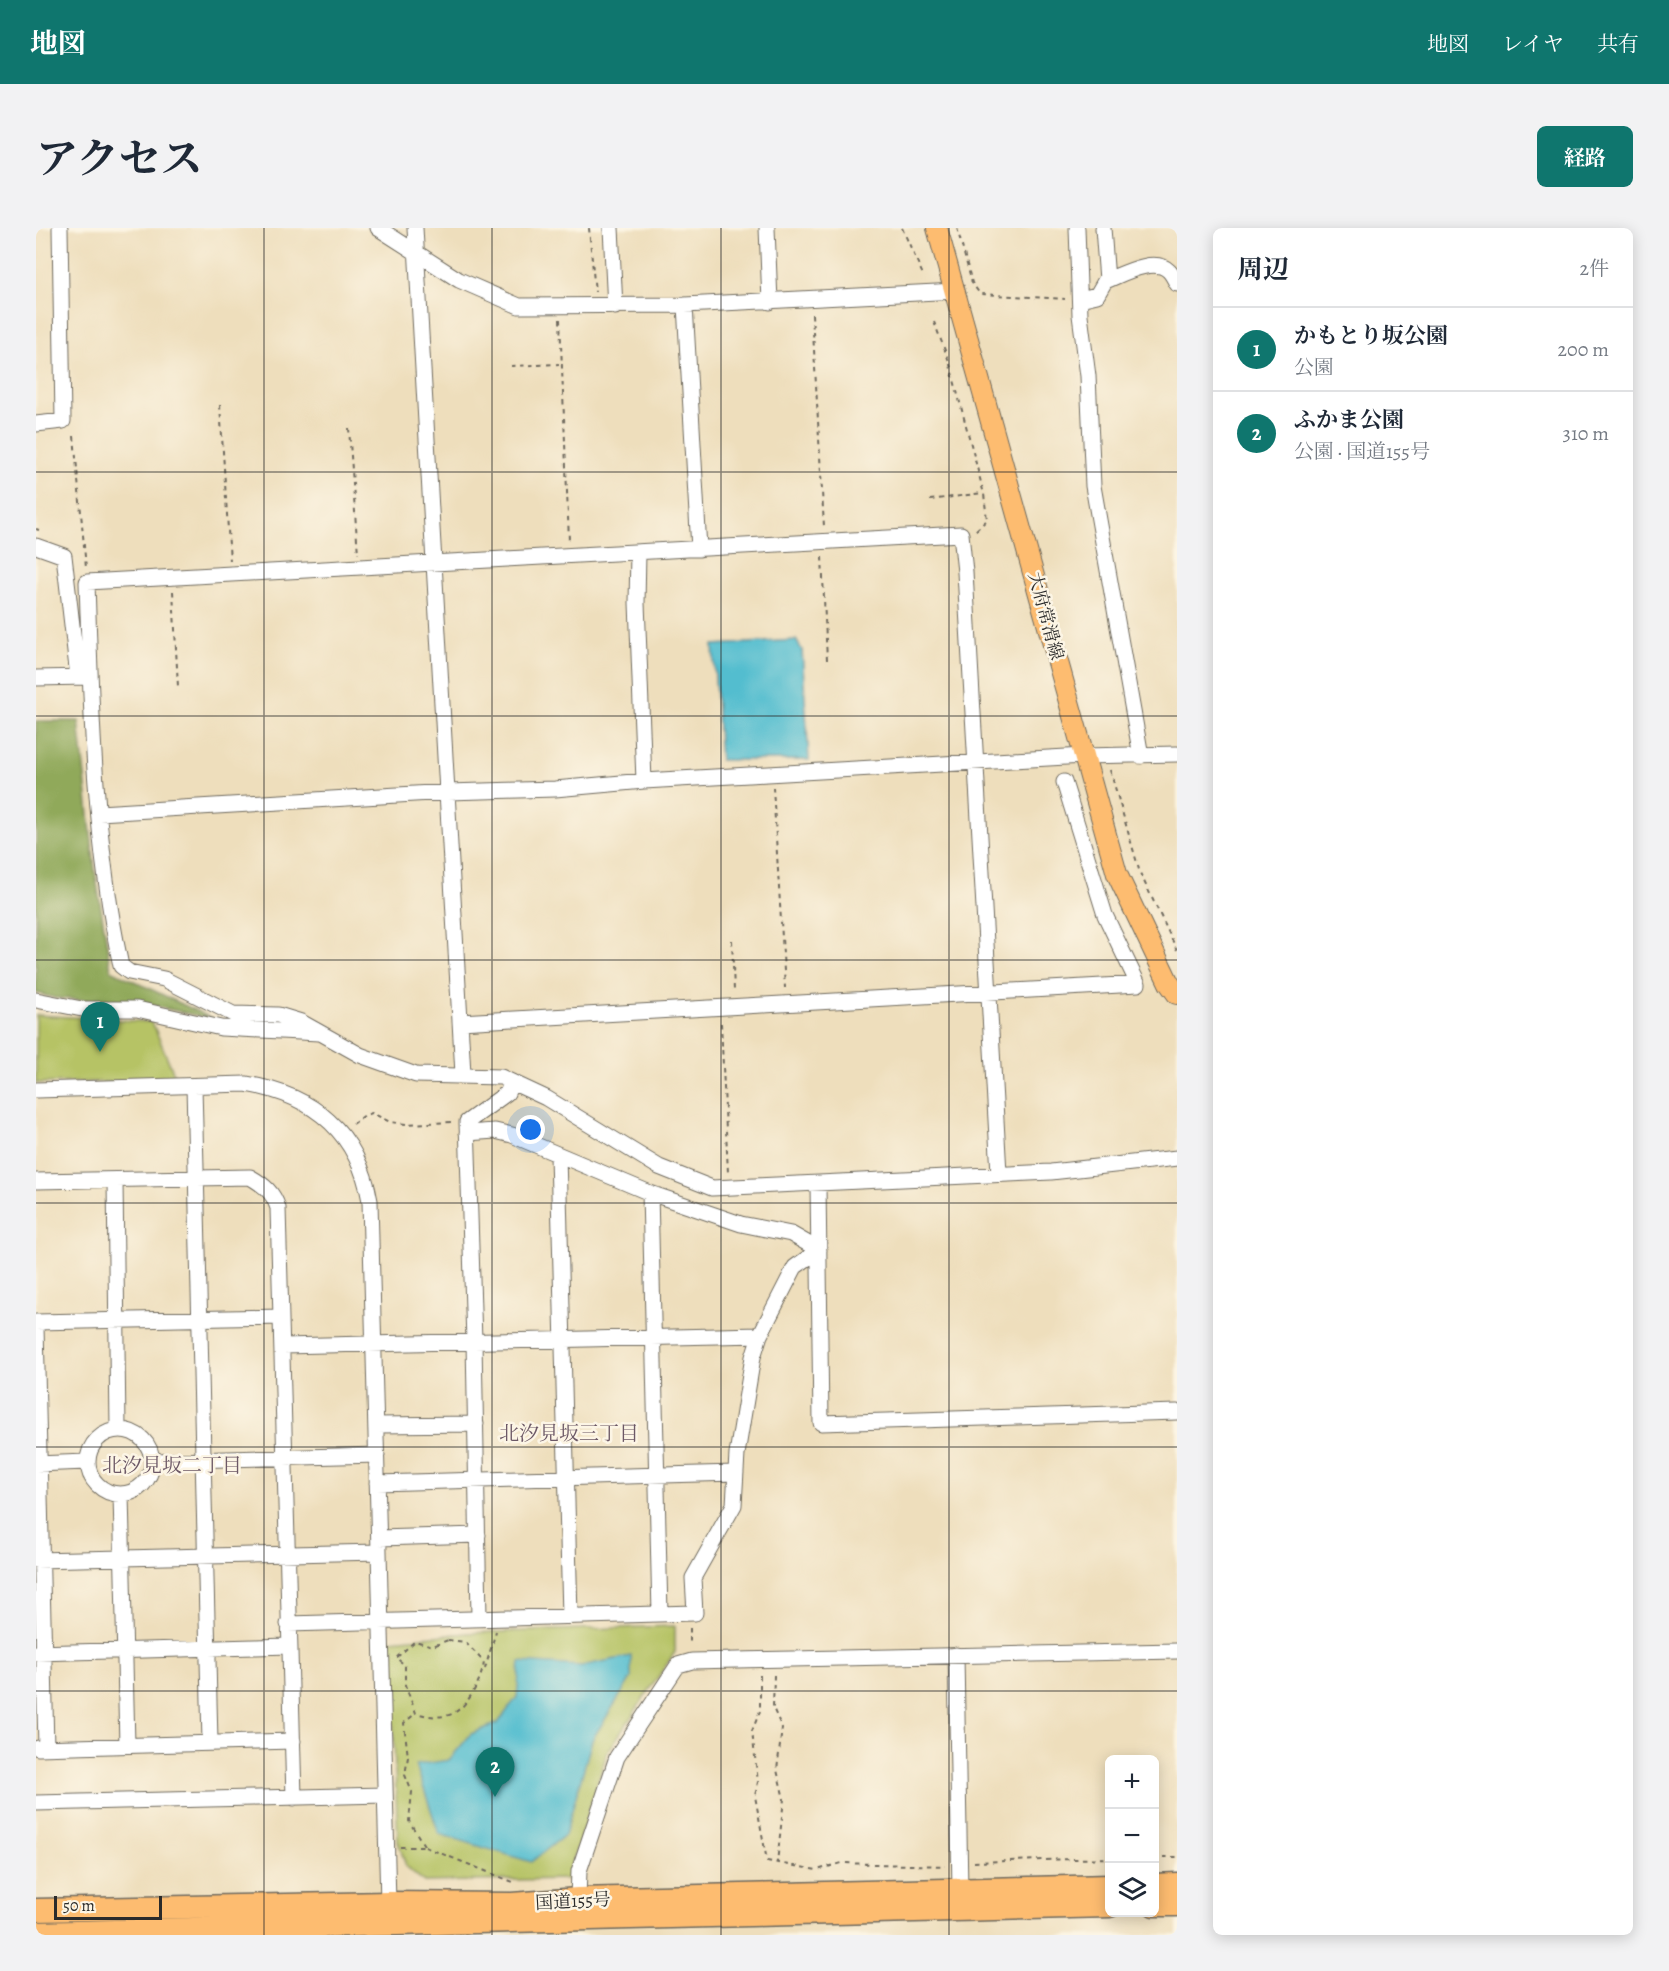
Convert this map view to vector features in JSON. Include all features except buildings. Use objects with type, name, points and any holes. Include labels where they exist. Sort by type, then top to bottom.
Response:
[{"type":"highway","points":[[1159,1885],[1177,1884]]},
{"type":"highway","name":"国道155号","points":[[36,1910],[388,1903],[512,1904],[578,1899],[1105,1886]]},
{"type":"highway","points":[[1159,1905],[1177,1905]]},
{"type":"highway","name":"国道155号","points":[[36,1933],[296,1930],[1105,1906]]},
{"type":"main road","name":"大府常滑線","points":[[937,228],[1118,874],[1169,983],[1177,994]]},
{"type":"street","points":[[36,423],[63,421],[60,228]]},
{"type":"street","points":[[378,228],[459,280],[519,306],[560,308],[685,305],[956,291]]},
{"type":"street","points":[[415,228],[463,1074]]},
{"type":"street","points":[[611,228],[615,307]]},
{"type":"street","points":[[767,228],[770,302]]},
{"type":"street","points":[[1077,228],[1094,486],[1141,756]]},
{"type":"street","points":[[1103,228],[1107,280]]},
{"type":"street","points":[[1080,299],[1097,295],[1107,280],[1128,272],[1158,266],[1169,271],[1177,284]]},
{"type":"street","points":[[685,305],[699,549]]},
{"type":"street","points":[[85,677],[87,582],[230,576],[961,534],[984,882],[999,1173]]},
{"type":"street","points":[[36,546],[64,556],[85,677],[105,870],[119,957],[124,970],[164,979],[233,1014],[278,1015],[301,1022],[360,1055],[416,1075],[431,1077],[463,1074],[501,1077],[546,1098],[659,1167],[712,1188],[729,1189],[1051,1172],[1177,1158]]},
{"type":"street","points":[[638,553],[637,603],[644,781]]},
{"type":"street","points":[[36,678],[85,677]]},
{"type":"street","points":[[99,813],[448,792],[555,789],[644,781],[1084,756],[1177,754]]},
{"type":"street","points":[[460,1022],[1138,984],[1094,884],[1064,782]]},
{"type":"street","points":[[36,1000],[82,1009],[137,1009],[221,1028],[319,1034]]},
{"type":"street","points":[[467,1127],[507,1093],[512,1082]]},
{"type":"street","points":[[36,1090],[246,1084],[270,1088],[308,1103],[342,1134],[359,1163],[366,1180],[370,1201],[388,1903]]},
{"type":"street","points":[[194,1086],[210,1742]]},
{"type":"street","points":[[467,1127],[512,1135],[650,1193],[741,1224],[791,1234],[819,1250]]},
{"type":"street","points":[[467,1127],[479,1618]]},
{"type":"street","points":[[558,1155],[570,1616]]},
{"type":"street","points":[[36,1181],[250,1177],[267,1188],[274,1197],[278,1208],[283,1346],[286,1554],[294,1797]]},
{"type":"street","points":[[115,1180],[118,1429]]},
{"type":"street","points":[[818,1184],[821,1423],[1177,1412]]},
{"type":"street","points":[[650,1193],[660,1614]]},
{"type":"street","points":[[288,1624],[694,1613],[693,1578],[734,1505],[736,1473],[753,1357],[760,1335],[795,1267],[819,1250]]},
{"type":"street","points":[[281,1317],[36,1324],[41,1748],[293,1741]]},
{"type":"street","points":[[283,1346],[760,1335]]},
{"type":"street","points":[[376,1425],[476,1424]]},
{"type":"street","points":[[118,1429],[138,1434],[151,1450],[153,1461],[151,1471],[140,1488],[121,1494],[101,1489],[94,1481],[87,1462],[93,1443],[109,1431],[118,1429]]},
{"type":"street","points":[[153,1461],[377,1455]]},
{"type":"street","points":[[38,1464],[87,1462]]},
{"type":"street","points":[[377,1483],[736,1473]]},
{"type":"street","points":[[121,1494],[127,1745]]},
{"type":"street","points":[[39,1560],[286,1554],[477,1535]]},
{"type":"street","points":[[40,1653],[289,1646]]},
{"type":"street","points":[[578,1899],[579,1871],[617,1756],[678,1665],[692,1661],[1177,1651]]},
{"type":"street","points":[[956,1655],[960,1891]]},
{"type":"street","points":[[36,1803],[385,1795]]},
{"type":"path","points":[[589,228],[596,307]]},
{"type":"path","points":[[902,228],[922,270],[927,292]]},
{"type":"path","points":[[957,228],[972,283],[980,294],[1080,299]]},
{"type":"path","points":[[810,300],[815,332],[827,660]]},
{"type":"path","points":[[560,308],[560,364],[570,556]]},
{"type":"path","points":[[934,322],[949,362],[984,492],[987,513],[986,524],[971,532],[961,534]]},
{"type":"path","points":[[511,366],[560,364]]},
{"type":"path","points":[[220,405],[230,576]]},
{"type":"path","points":[[349,428],[359,567]]},
{"type":"path","points":[[74,436],[87,582]]},
{"type":"path","points":[[930,500],[984,492]]},
{"type":"path","points":[[173,579],[178,687]]},
{"type":"path","points":[[1108,756],[1140,873],[1177,950]]},
{"type":"path","points":[[772,775],[786,1005]]},
{"type":"path","points":[[729,1189],[728,1008],[732,940]]},
{"type":"path","points":[[342,1134],[365,1114],[372,1113],[390,1122],[467,1127]]},
{"type":"path","points":[[690,1613],[692,1661]]},
{"type":"path","points":[[416,1713],[433,1717],[451,1714],[467,1699],[483,1674],[495,1639],[497,1617]]},
{"type":"path","points":[[416,1713],[405,1685],[405,1665],[396,1658],[415,1641],[433,1646],[448,1641],[465,1642],[484,1662],[483,1674]]},
{"type":"path","points":[[768,1660],[773,1708],[782,1728],[777,1770],[784,1808],[777,1865]]},
{"type":"path","points":[[768,1660],[760,1711],[752,1731],[758,1782],[755,1796],[764,1856],[770,1863],[817,1870],[842,1863],[960,1864],[1105,1858]]},
{"type":"path","points":[[416,1713],[404,1723],[408,1757],[405,1775],[412,1792],[409,1821],[425,1847]]},
{"type":"path","points":[[386,1847],[425,1847],[513,1882],[512,1904]]},
{"type":"path","points":[[1159,1857],[1177,1857]]},
{"type":"green space","points":[[36,721],[79,721],[95,871],[111,970],[213,1019],[150,1005],[55,998],[36,993]]},
{"type":"green space","points":[[36,1015],[152,1022],[177,1081],[36,1083]]},
{"type":"green space","points":[[675,1626],[675,1652],[607,1753],[567,1879],[424,1882],[406,1866],[398,1841],[390,1640],[468,1633]]},
{"type":"water","points":[[796,640],[802,650],[809,760],[720,760],[713,645]]},
{"type":"water","points":[[631,1656],[631,1678],[592,1740],[565,1835],[531,1862],[439,1834],[416,1765],[449,1760],[471,1734],[498,1723],[517,1697],[520,1662],[581,1666]]},
{"type":"place","name":"かもとり坂公園","points":[[100,1052]]},
{"type":"place","name":"ふかま公園","points":[[495,1797]]},
{"type":"district","name":"北汐見坂三丁目","points":[[569,1433]]},
{"type":"district","name":"北汐見坂二丁目","points":[[172,1465]]}]
